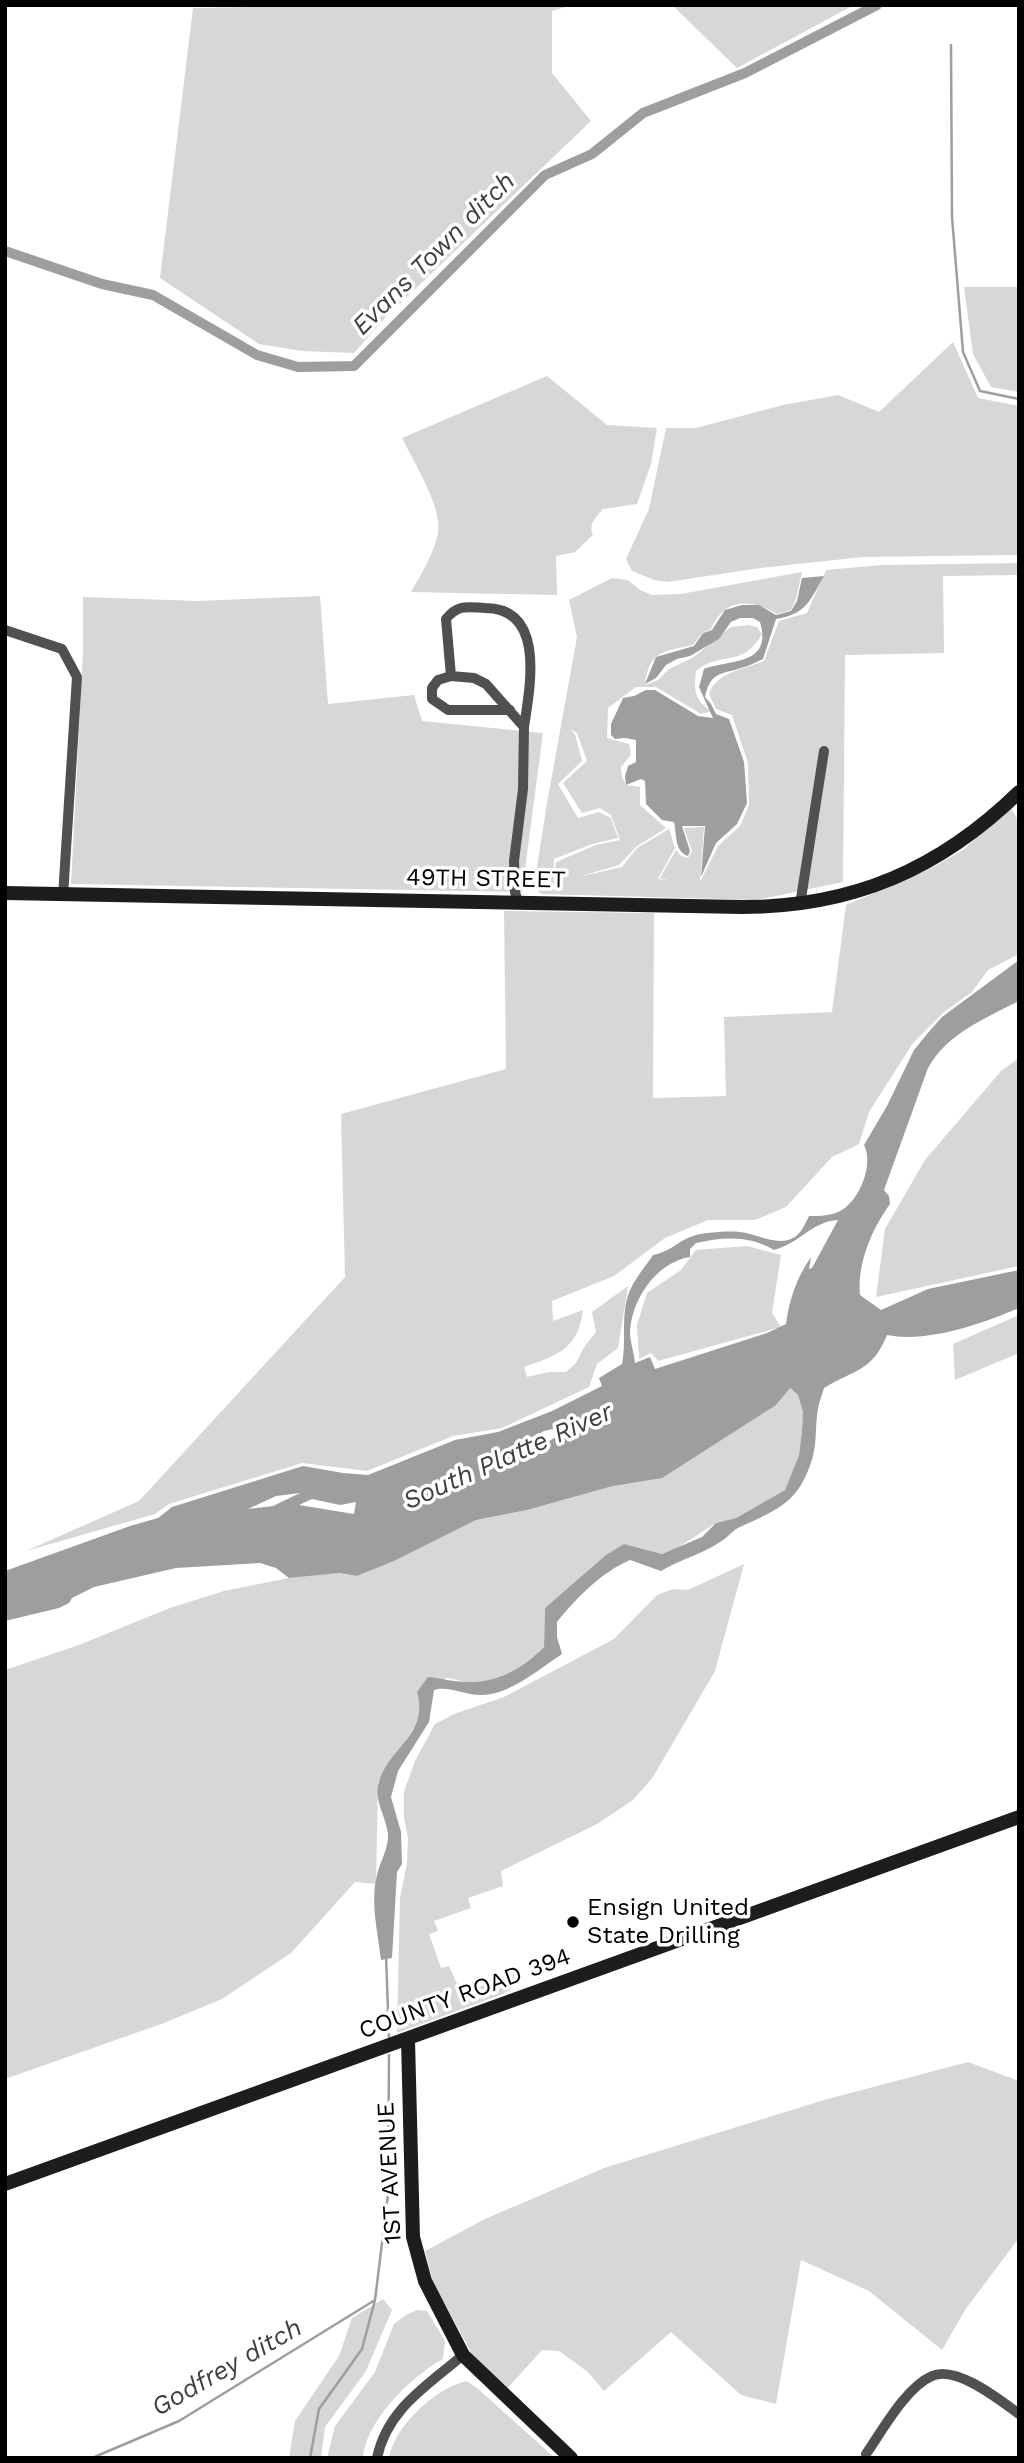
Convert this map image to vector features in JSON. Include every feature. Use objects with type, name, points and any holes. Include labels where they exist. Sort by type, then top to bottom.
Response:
[{"type":"street","points":[[451,676],[446,619],[452,611],[457,608],[489,608],[508,613],[524,628],[528,640],[530,687],[524,727],[522,800],[514,861],[518,902]]},
{"type":"street","points":[[5,630],[62,649],[77,677],[63,896]]},
{"type":"street","points":[[510,710],[448,710],[432,699],[432,688],[438,680],[451,676],[474,678],[486,684],[510,710],[524,727]]},
{"type":"street","points":[[800,905],[824,751]]},
{"type":"street","name":"49TH STREET","points":[[5,893],[753,907],[800,905],[842,897],[872,887],[934,858],[989,820],[1019,792]]},
{"type":"street","name":"COUNTY ROAD 394","points":[[5,2184],[1019,1817]]},
{"type":"street","name":"1ST AVENUE","points":[[408,2040],[413,2237],[425,2281],[463,2355],[571,2458]]},
{"type":"street","points":[[376,2458],[380,2440],[395,2414],[463,2355]]},
{"type":"street","points":[[866,2454],[900,2406],[933,2375],[949,2375],[969,2382],[1019,2414]]},
{"type":"shaded area","points":[[571,5],[552,11],[552,73],[591,121],[385,318],[354,353],[302,351],[259,344],[160,278],[193,8]]},
{"type":"shaded area","points":[[672,5],[854,5],[737,68]]},
{"type":"shaded area","points":[[964,287],[1019,287],[1019,392],[991,387],[973,354]]},
{"type":"shaded area","points":[[953,342],[978,398],[1019,406],[1019,555],[863,557],[760,568],[668,582],[654,580],[632,571],[626,559],[649,509],[666,428],[696,428],[783,405],[838,395],[879,412]]},
{"type":"shaded area","points":[[547,376],[607,425],[657,428],[651,464],[637,504],[603,509],[592,524],[593,535],[575,552],[556,556],[557,595],[411,592],[434,549],[438,523],[432,498],[402,438]]},
{"type":"shaded area","points":[[1019,563],[1019,575],[943,576],[944,653],[845,655],[843,882],[757,900],[541,894],[534,886],[577,637],[569,600],[612,578],[628,580],[640,590],[652,595],[681,594],[802,572],[791,610],[777,614],[758,605],[731,606],[723,611],[711,629],[702,633],[693,645],[666,651],[650,665],[645,685],[658,680],[669,669],[694,657],[731,627],[757,627],[762,634],[747,652],[714,661],[696,671],[696,694],[711,711],[701,714],[656,687],[636,687],[608,708],[607,738],[629,744],[631,755],[621,767],[622,777],[626,785],[640,787],[640,805],[666,828],[636,847],[619,865],[578,877],[622,867],[637,848],[669,829],[675,848],[658,879],[668,880],[660,878],[676,850],[681,856],[688,858],[692,851],[684,828],[704,827],[700,882],[718,846],[740,826],[749,805],[748,763],[732,715],[716,709],[709,694],[713,687],[724,676],[764,661],[779,621],[807,613],[826,570],[882,565]],"holes":[[[570,729],[577,733],[587,761],[563,783],[582,813],[600,808],[611,815],[620,840],[596,845],[556,862],[553,883],[554,859],[592,844],[618,838],[611,818],[599,812],[578,818],[558,784],[582,761],[575,734]]]},
{"type":"shaded area","points":[[320,596],[328,704],[414,695],[422,721],[543,733],[522,892],[71,884],[83,653],[83,597],[198,601]]},
{"type":"shaded area","points":[[1010,807],[1019,821],[1019,954],[988,970],[972,992],[944,1012],[913,1043],[869,1112],[859,1144],[832,1157],[786,1207],[755,1220],[708,1220],[665,1238],[614,1276],[552,1301],[553,1321],[583,1310],[580,1323],[576,1334],[564,1349],[547,1359],[524,1367],[527,1377],[549,1372],[566,1372],[576,1363],[596,1332],[592,1312],[628,1286],[618,1348],[597,1364],[589,1387],[502,1428],[453,1436],[367,1471],[302,1463],[169,1504],[155,1514],[26,1551],[139,1501],[345,1277],[341,1114],[506,1069],[504,911],[654,913],[653,1098],[726,1096],[724,1017],[832,1012],[846,905],[928,870],[963,850]]},
{"type":"shaded area","points":[[1019,1058],[1019,1266],[876,1297],[885,1229],[925,1160],[1001,1071]]},
{"type":"shaded area","points":[[747,1246],[781,1255],[772,1313],[781,1327],[658,1361],[651,1353],[639,1359],[637,1325],[647,1293],[681,1270],[696,1250]]},
{"type":"shaded area","points":[[1019,1315],[1019,1353],[955,1380],[953,1344]]},
{"type":"shaded area","points":[[790,1388],[798,1395],[803,1412],[799,1455],[785,1490],[736,1518],[716,1523],[677,1548],[661,1554],[624,1544],[545,1608],[544,1647],[527,1662],[508,1674],[487,1681],[476,1683],[448,1678],[417,1692],[419,1720],[378,1783],[376,1884],[355,1882],[291,1953],[222,1999],[164,2023],[5,2079],[5,1670],[79,1645],[170,1608],[224,1591],[289,1578],[337,1573],[357,1576],[394,1561],[476,1520],[527,1510],[613,1486]]},
{"type":"shaded area","points":[[744,1564],[715,1671],[653,1777],[633,1800],[597,1824],[501,1871],[503,1886],[468,1898],[471,1908],[434,1921],[438,1931],[429,1934],[441,1968],[449,1966],[461,1993],[521,1972],[521,1983],[503,1994],[397,2033],[400,1898],[407,1863],[408,1838],[404,1817],[404,1791],[415,1761],[435,1724],[454,1714],[504,1697],[614,1639],[657,1595],[673,1589],[688,1590]]},
{"type":"shaded area","points":[[968,2062],[1019,2081],[1019,2238],[965,2310],[942,2350],[869,2291],[801,2260],[776,2404],[741,2395],[671,2332],[604,2391],[588,2372],[559,2351],[542,2350],[505,2391],[471,2352],[433,2282],[425,2251],[485,2219],[604,2168],[824,2100]]},
{"type":"shaded area","points":[[383,2299],[392,2310],[366,2371],[325,2427],[321,2458],[289,2458],[295,2421],[339,2356],[352,2318]]},
{"type":"shaded area","points":[[417,2310],[427,2311],[445,2341],[443,2359],[418,2376],[381,2414],[372,2429],[363,2458],[327,2458],[335,2426],[375,2372],[394,2324]]},
{"type":"shaded area","points":[[467,2381],[555,2458],[389,2458],[399,2433],[419,2410],[443,2391]]},
{"type":"water","points":[[824,576],[811,599],[801,610],[776,619],[763,659],[717,675],[707,689],[705,697],[716,714],[729,719],[744,762],[747,803],[737,824],[716,843],[701,877],[705,826],[682,826],[690,851],[688,856],[684,854],[678,846],[674,822],[662,820],[646,804],[645,781],[641,779],[626,785],[628,766],[636,762],[636,740],[615,739],[611,735],[611,724],[623,698],[646,690],[655,690],[698,716],[713,718],[699,687],[704,669],[755,654],[762,636],[760,622],[753,618],[740,618],[731,622],[719,639],[690,656],[666,665],[656,678],[645,684],[656,657],[694,646],[703,633],[712,630],[725,610],[742,605],[759,605],[776,615],[791,611],[797,601],[802,578]]},
{"type":"water","name":"South Platte River","points":[[1019,960],[1019,1001],[956,1036],[928,1068],[884,1190],[889,1196],[890,1204],[877,1224],[863,1259],[860,1295],[881,1310],[928,1289],[1019,1270],[1019,1308],[971,1326],[937,1334],[903,1337],[887,1335],[869,1363],[824,1388],[808,1472],[802,1484],[786,1502],[738,1528],[708,1549],[661,1571],[630,1560],[609,1571],[581,1595],[557,1622],[557,1637],[562,1654],[514,1686],[483,1695],[445,1689],[434,1690],[429,1722],[398,1771],[391,1797],[401,1832],[402,1864],[397,1872],[392,1958],[381,1960],[375,1917],[375,1886],[388,1839],[378,1788],[384,1770],[407,1740],[418,1719],[417,1692],[428,1677],[478,1682],[509,1673],[527,1662],[544,1647],[545,1608],[606,1555],[624,1544],[662,1554],[702,1537],[716,1523],[736,1518],[785,1490],[799,1455],[803,1412],[798,1395],[790,1388],[776,1405],[662,1478],[613,1486],[527,1510],[476,1520],[394,1561],[357,1576],[339,1573],[289,1578],[276,1568],[260,1563],[176,1568],[94,1587],[59,1608],[5,1621],[5,1571],[158,1518],[172,1507],[303,1466],[368,1475],[455,1440],[498,1432],[552,1411],[602,1386],[599,1378],[622,1364],[628,1296],[653,1255],[690,1237],[707,1233],[740,1232],[770,1240],[792,1239],[799,1234],[809,1216],[834,1213],[849,1205],[860,1190],[866,1171],[867,1153],[864,1145],[887,1106],[914,1050],[942,1017]],"holes":[[[838,1220],[812,1268],[809,1269],[811,1257],[802,1273],[786,1324],[767,1333],[655,1369],[650,1357],[635,1363],[630,1335],[631,1322],[640,1297],[656,1275],[678,1260],[690,1257],[690,1249],[696,1243],[736,1239],[755,1242],[774,1250],[829,1221]],[[575,1424],[545,1444],[519,1444],[544,1431]],[[300,1493],[273,1506],[248,1509],[276,1496]],[[312,1499],[340,1505],[356,1502],[354,1514],[299,1505]]]},
{"type":"waterway","name":"Evans Town ditch","points":[[5,251],[102,284],[153,295],[257,355],[298,367],[354,366],[545,175],[592,154],[643,113],[745,73],[877,5]]},
{"type":"waterway","points":[[951,45],[952,217],[963,352],[980,391],[1019,399]]},
{"type":"waterway","points":[[386,1956],[389,2037]]},
{"type":"waterway","points":[[310,2458],[319,2409],[362,2349],[375,2300],[388,2194],[389,2055]]},
{"type":"waterway","name":"Godfrey ditch","points":[[92,2458],[179,2421],[375,2300]]},
{"type":"place","name":"Ensign United State Drilling","points":[[573,1922]]}]
